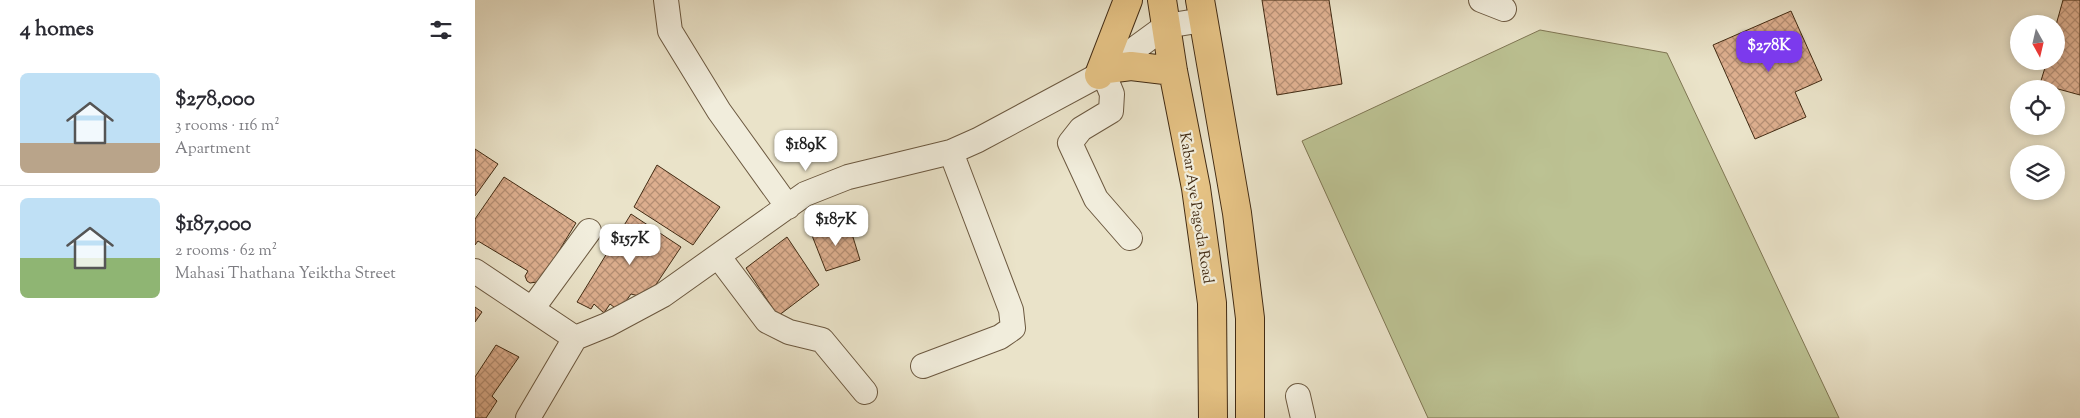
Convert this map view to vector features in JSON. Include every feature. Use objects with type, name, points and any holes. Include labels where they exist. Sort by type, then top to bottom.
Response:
[{"type":"main road","points":[[1103,72],[1128,0]]},
{"type":"main road","name":"Kabar Aye Pagoda Road","points":[[1162,0],[1173,72],[1196,188],[1212,303],[1213,418]]},
{"type":"main road","points":[[1201,10],[1237,213],[1249,308],[1250,418]]},
{"type":"main road","points":[[1103,72],[1131,66],[1173,72]]},
{"type":"street","points":[[666,0],[670,31],[719,111],[787,207]]},
{"type":"street","points":[[1481,0],[1504,9]]},
{"type":"street","points":[[528,418],[575,338],[607,325],[663,295],[805,194],[840,179],[951,152],[978,140],[1103,72],[1166,26],[1201,10]]},
{"type":"street","points":[[1103,72],[1112,94],[1111,111],[1081,129],[1070,143],[1096,199],[1130,238]]},
{"type":"street","points":[[923,366],[1001,337],[1013,328],[1011,310],[951,152]]},
{"type":"street","points":[[532,309],[589,231]]},
{"type":"street","points":[[718,256],[767,321],[789,332],[822,340],[865,392]]},
{"type":"street","points":[[475,271],[575,338]]},
{"type":"green space","points":[[1540,30],[1667,53],[1839,418],[1428,418],[1302,141]]},
{"type":"building","points":[[1262,0],[1329,0],[1342,84],[1277,95]]},
{"type":"building","points":[[2063,0],[2080,0],[2080,95],[2065,91],[2065,80],[2041,80],[2044,70],[2065,70],[2065,15],[2059,15]]},
{"type":"building","points":[[1791,11],[1822,80],[1795,92],[1806,117],[1755,139],[1713,45]]},
{"type":"building","points":[[475,149],[498,164],[475,196]]},
{"type":"building","points":[[657,165],[720,207],[693,245],[634,207]]},
{"type":"building","points":[[504,177],[576,223],[543,277],[537,282],[530,283],[527,281],[525,276],[528,271],[478,241],[475,245],[475,219]]},
{"type":"building","points":[[631,214],[681,247],[647,298],[631,294],[619,311],[610,304],[604,313],[594,304],[591,309],[577,302]]},
{"type":"building","points":[[849,224],[860,260],[826,271],[811,233]]},
{"type":"building","points":[[787,237],[819,285],[778,316],[746,268]]},
{"type":"building","points":[[475,307],[482,312],[475,322]]},
{"type":"building","points":[[496,345],[519,357],[492,396],[497,401],[486,418],[475,418],[475,377]]}]
